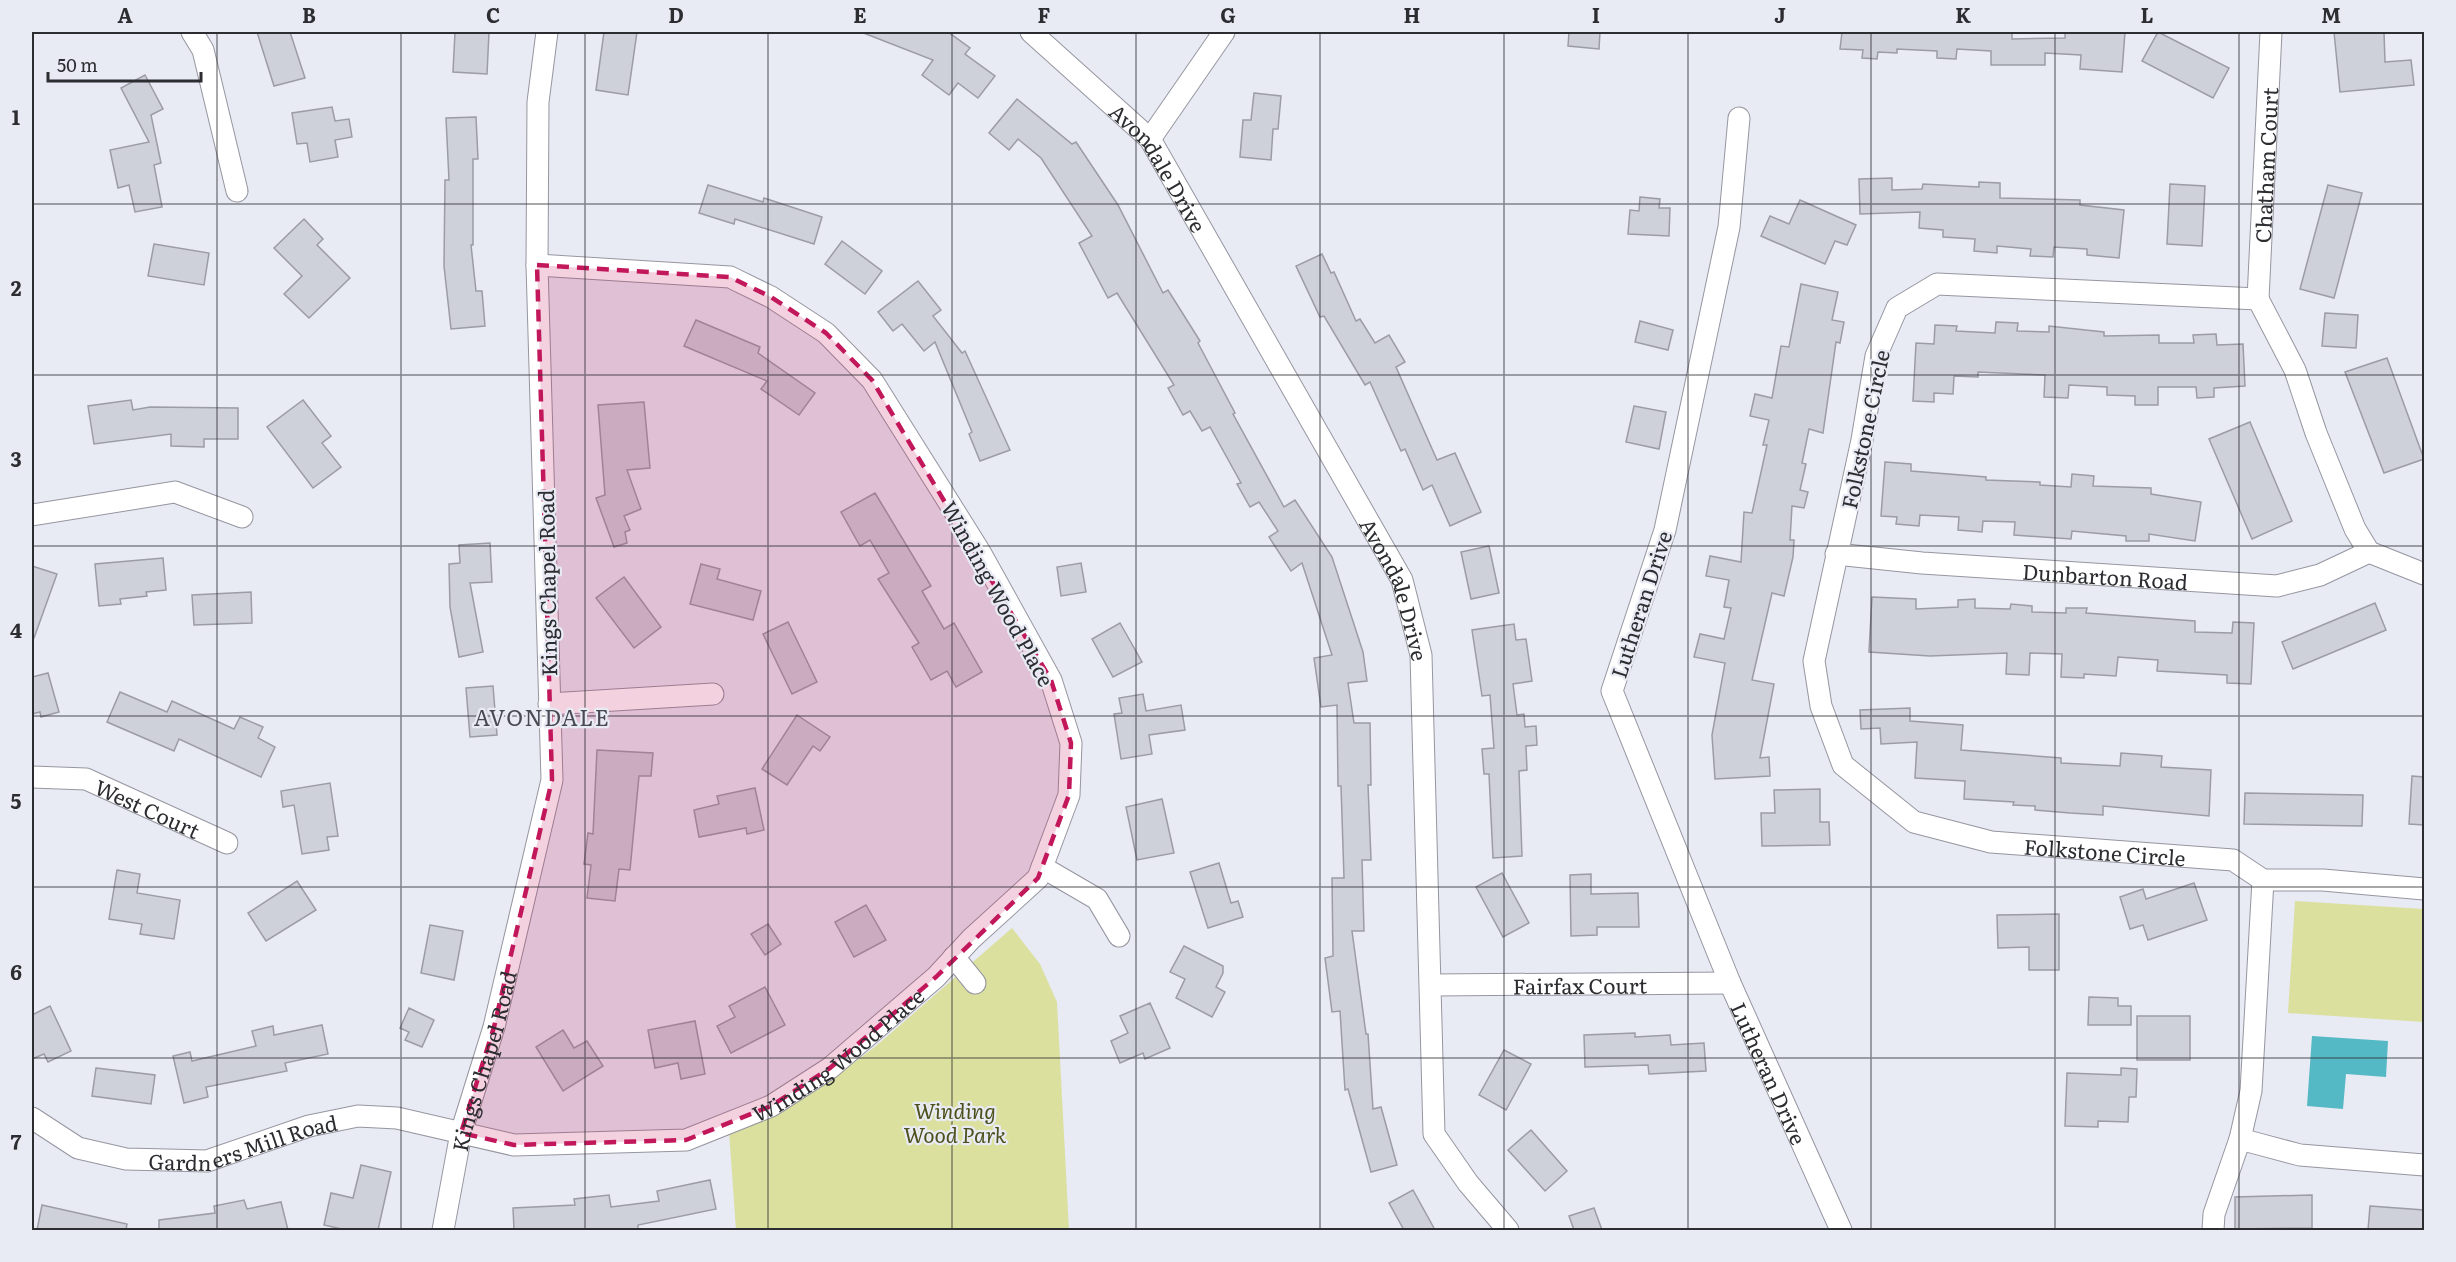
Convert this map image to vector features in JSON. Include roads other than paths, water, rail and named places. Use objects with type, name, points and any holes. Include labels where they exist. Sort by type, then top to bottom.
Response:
[{"type":"street","points":[[192,32],[203,50],[237,191]]},
{"type":"street","name":"Kings Chapel Road","points":[[443,1230],[461,1132],[494,1026],[552,780],[537,265],[538,102],[547,32]]},
{"type":"street","name":"Avondale Drive","points":[[1031,32],[1150,139],[1402,580],[1421,655],[1432,985],[1434,1134],[1468,1183],[1508,1230]]},
{"type":"street","points":[[1150,139],[1224,32]]},
{"type":"street","name":"Chatham Court","points":[[2258,299],[2271,32]]},
{"type":"street","name":"Lutheran Drive","points":[[1739,118],[1729,227],[1665,530],[1612,691],[1730,983],[1841,1230]]},
{"type":"street","name":"Winding Wood Place","points":[[461,1132],[514,1145],[686,1140],[771,1106],[830,1068],[936,977],[954,957],[1038,878],[1069,795],[1071,743],[1051,680],[980,552],[872,380],[826,333],[771,297],[730,277],[537,265]]},
{"type":"street","name":"Folkstone Circle","points":[[2258,299],[1937,284],[1897,308],[1876,356],[1862,440],[1814,662],[1821,706],[1843,765],[1876,794],[1914,822],[1991,842],[2233,860],[2263,880]]},
{"type":"street","points":[[2258,299],[2295,370],[2316,433],[2355,529],[2369,552],[2424,574]]},
{"type":"street","points":[[32,515],[175,492],[242,517]]},
{"type":"street","name":"Dunbarton Road","points":[[1836,554],[1922,563],[2277,586],[2320,575],[2369,552]]},
{"type":"street","points":[[549,704],[713,694]]},
{"type":"street","name":"West Court","points":[[32,777],[86,779],[227,843]]},
{"type":"street","points":[[1042,867],[1097,899],[1119,936]]},
{"type":"street","points":[[2213,1230],[2214,1214],[2240,1139],[2251,1091],[2263,880],[2323,880],[2424,889]]},
{"type":"street","points":[[954,957],[975,983]]},
{"type":"street","name":"Fairfax Court","points":[[1432,985],[1730,983]]},
{"type":"street","name":"Gardners Mill Road","points":[[32,1118],[78,1148],[126,1159],[207,1161],[309,1126],[358,1116],[397,1118],[461,1132]]},
{"type":"street","points":[[2240,1139],[2300,1155],[2424,1165]]},
{"type":"water","points":[[2312,1036],[2388,1041],[2386,1077],[2346,1074],[2343,1109],[2307,1106]]},
{"type":"district","name":"AVONDALE","points":[[542,716]]},
{"type":"park label","name":"Winding Wood Park","points":[[955,1121]]}]
